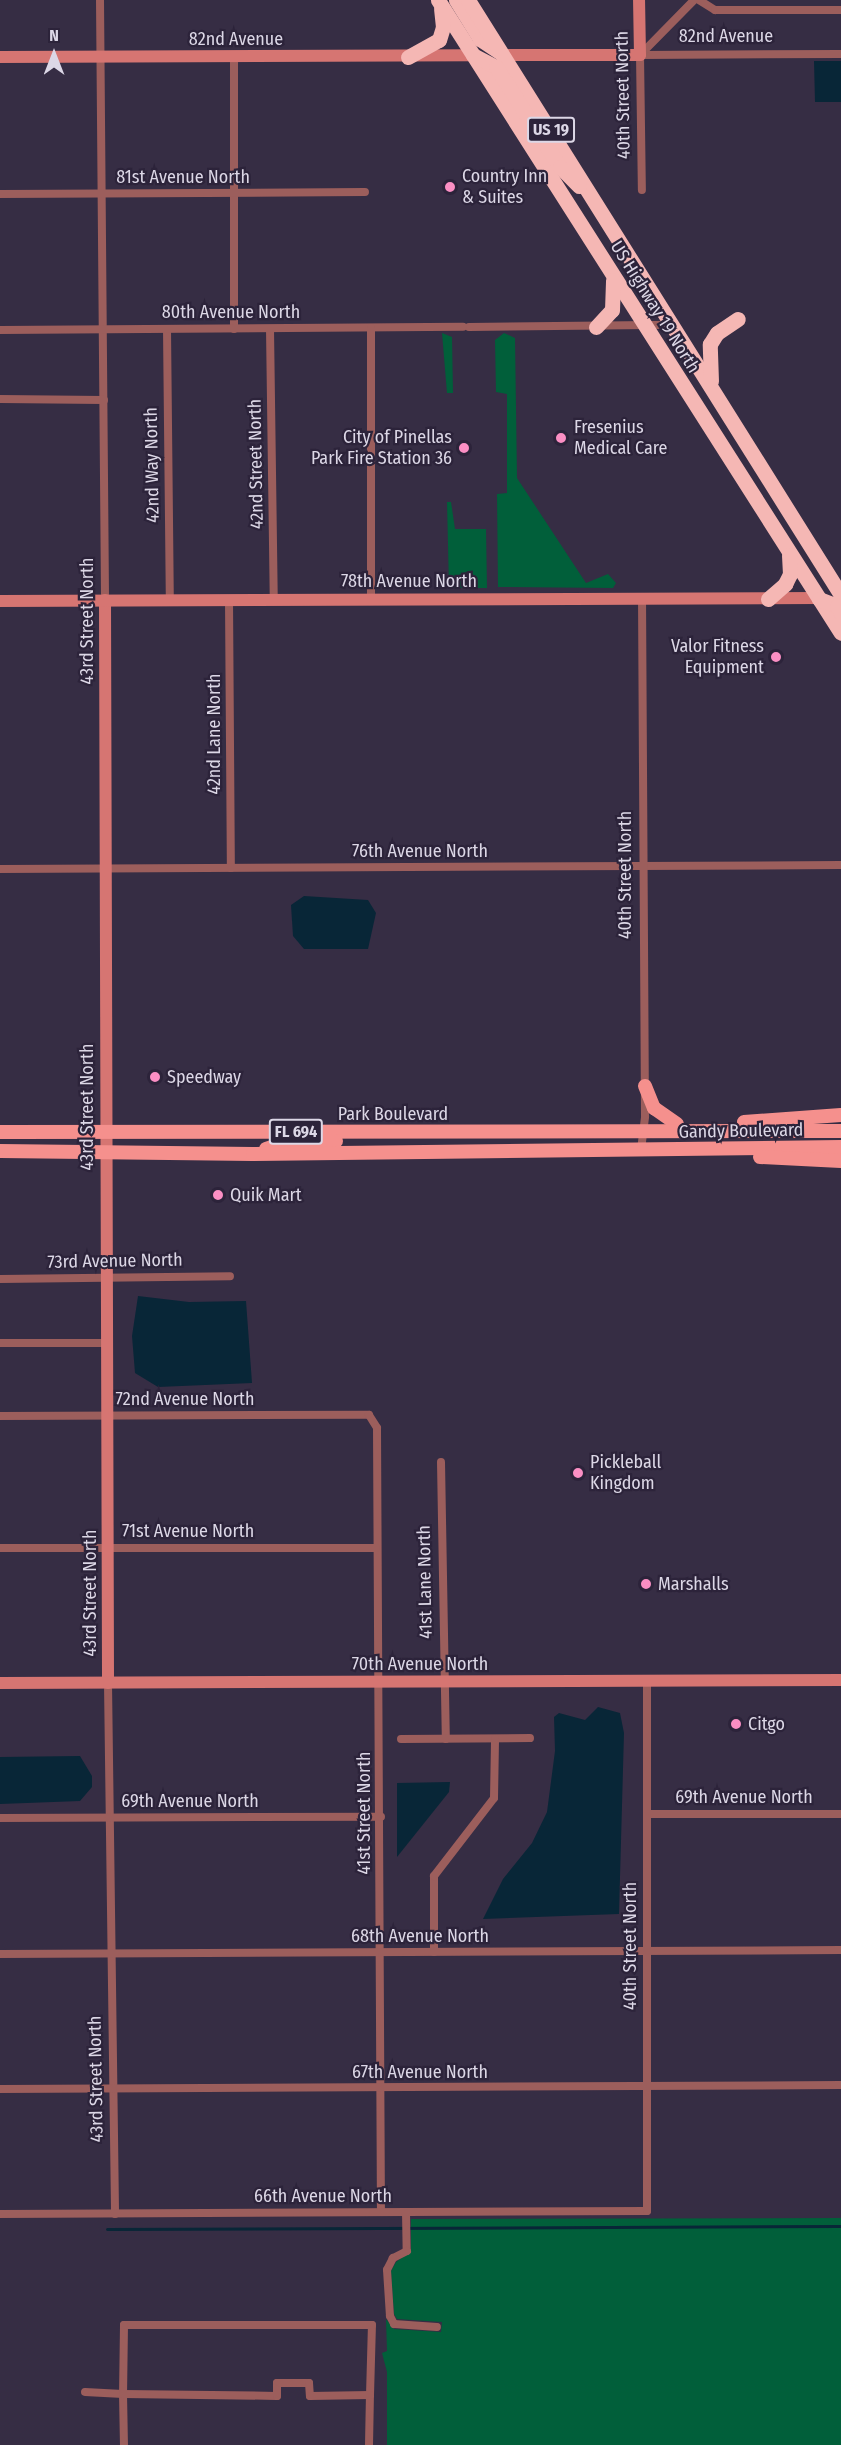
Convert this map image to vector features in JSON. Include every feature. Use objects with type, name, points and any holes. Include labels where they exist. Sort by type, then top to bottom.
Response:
[{"type":"highway","name":"US Highway 19 North","points":[[445,1],[473,55],[644,327],[841,633]]},
{"type":"highway","points":[[445,1],[480,39],[504,55]]},
{"type":"highway","points":[[408,57],[439,40],[443,27],[445,1]]},
{"type":"highway","name":"US Highway 19 North","points":[[474,2],[504,55],[675,325],[841,596]]},
{"type":"highway","points":[[473,55],[496,67],[560,167],[598,205]]},
{"type":"highway","points":[[596,327],[612,310],[613,277]]},
{"type":"highway","points":[[711,384],[710,344],[717,333],[738,319]]},
{"type":"highway","points":[[768,598],[785,584],[790,574],[788,552]]},
{"type":"highway","points":[[797,566],[841,596]]},
{"type":"highway","points":[[819,598],[837,606],[841,613]]},
{"type":"main road","points":[[645,1086],[654,1108],[677,1124]]},
{"type":"main road","points":[[641,1131],[658,1124],[841,1115]]},
{"type":"main road","points":[[373,1153],[375,1145],[390,1140],[495,1139],[522,1131]]},
{"type":"main road","name":"Park Boulevard","points":[[0,1132],[641,1131]]},
{"type":"main road","name":"Gandy Boulevard","points":[[641,1131],[841,1131]]},
{"type":"main road","points":[[253,1154],[291,1141],[360,1140],[369,1137],[369,1132]]},
{"type":"main road","name":"Gandy Boulevard","points":[[641,1150],[841,1147]]},
{"type":"main road","name":"FL 694","points":[[0,1151],[104,1150],[253,1154],[641,1150]]},
{"type":"main road","points":[[683,1150],[841,1161]]},
{"type":"street","name":"43rd Street North","points":[[100,0],[106,868],[104,1150],[107,1278],[108,1683],[116,2214]]},
{"type":"street","name":"40th Street North","points":[[639,0],[642,190]]},
{"type":"street","points":[[640,55],[694,0]]},
{"type":"street","points":[[699,0],[715,10],[841,10]]},
{"type":"street","name":"82nd Avenue","points":[[504,55],[841,54]]},
{"type":"street","name":"82nd Avenue","points":[[0,57],[473,55]]},
{"type":"street","points":[[234,57],[234,329]]},
{"type":"street","name":"81st Avenue North","points":[[0,194],[365,192]]},
{"type":"street","name":"80th Avenue North","points":[[0,330],[675,325]]},
{"type":"street","points":[[371,328],[371,600]]},
{"type":"street","name":"42nd Way North","points":[[167,329],[170,600]]},
{"type":"street","name":"42nd Street North","points":[[270,329],[274,600]]},
{"type":"street","points":[[0,399],[104,400]]},
{"type":"street","name":"78th Avenue North","points":[[0,601],[819,598]]},
{"type":"street","name":"40th Street North","points":[[641,1150],[645,1086],[642,599]]},
{"type":"street","name":"42nd Lane North","points":[[229,600],[231,868]]},
{"type":"street","name":"76th Avenue North","points":[[0,869],[841,866]]},
{"type":"street","name":"73rd Avenue North","points":[[0,1279],[230,1276]]},
{"type":"street","points":[[0,1343],[107,1343]]},
{"type":"street","name":"72nd Avenue North","points":[[0,1416],[369,1415]]},
{"type":"street","name":"41st Street North","points":[[369,1415],[377,1428],[376,1548],[381,1682],[381,2212]]},
{"type":"street","name":"41st Lane North","points":[[441,1462],[443,1682],[446,1738]]},
{"type":"street","name":"71st Avenue North","points":[[0,1548],[376,1548]]},
{"type":"street","name":"70th Avenue North","points":[[0,1683],[841,1680]]},
{"type":"street","name":"40th Street North","points":[[647,1681],[647,2211]]},
{"type":"street","points":[[401,1738],[530,1738]]},
{"type":"street","points":[[434,1952],[434,1876],[494,1798],[495,1738]]},
{"type":"street","name":"69th Avenue North","points":[[648,1814],[841,1814]]},
{"type":"street","name":"69th Avenue North","points":[[0,1818],[381,1817]]},
{"type":"street","name":"68th Avenue North","points":[[0,1954],[841,1950]]},
{"type":"street","name":"67th Avenue North","points":[[0,2089],[381,2090],[841,2085]]},
{"type":"street","name":"66th Avenue North","points":[[0,2214],[647,2211]]},
{"type":"street","points":[[406,2212],[407,2251],[393,2258],[387,2270],[390,2316],[394,2324],[437,2327]]},
{"type":"street","points":[[124,2445],[124,2325],[372,2325],[369,2445]]},
{"type":"street","points":[[85,2392],[277,2396],[277,2383],[309,2383],[310,2396],[370,2395]]},
{"type":"green space","points":[[442,333],[452,337],[453,393],[447,393]]},
{"type":"green space","points":[[504,333],[515,338],[517,478],[586,583],[608,574],[616,583],[613,588],[498,587],[497,494],[507,493],[507,394],[496,392],[495,340]]},
{"type":"green space","points":[[447,502],[451,502],[455,529],[486,529],[487,588],[449,588]]},
{"type":"green space","points":[[841,2218],[841,2445],[387,2445],[387,2372],[382,2353],[387,2351],[386,2319],[394,2329],[441,2332],[442,2322],[397,2319],[394,2314],[391,2271],[396,2262],[411,2251],[411,2219]]},
{"type":"water","points":[[814,61],[841,61],[841,102],[815,102]]},
{"type":"water","points":[[304,896],[368,900],[376,913],[368,949],[304,949],[293,936],[291,905]]},
{"type":"water","points":[[138,1296],[189,1302],[246,1301],[252,1383],[158,1387],[135,1373],[132,1336]]},
{"type":"water","points":[[598,1707],[620,1713],[624,1733],[619,1914],[483,1919],[503,1879],[532,1843],[547,1812],[555,1751],[554,1717],[559,1713],[585,1720]]},
{"type":"water","points":[[80,1756],[92,1776],[92,1787],[80,1801],[0,1804],[0,1757]]},
{"type":"water","points":[[450,1782],[449,1792],[397,1857],[397,1783]]},
{"type":"waterway","points":[[107,2229],[841,2226]]},
{"type":"place","name":"Country Inn & Suites","points":[[450,187]]},
{"type":"place","name":"Fresenius Medical Care","points":[[561,438]]},
{"type":"place","name":"City of Pinellas Park Fire Station 36","points":[[464,448]]},
{"type":"place","name":"Valor Fitness Equipment","points":[[776,657]]},
{"type":"place","name":"Speedway","points":[[155,1077]]},
{"type":"place","name":"Quik Mart","points":[[218,1195]]},
{"type":"place","name":"Pickleball Kingdom","points":[[578,1473]]},
{"type":"place","name":"Marshalls","points":[[646,1584]]},
{"type":"place","name":"Citgo","points":[[736,1724]]}]
